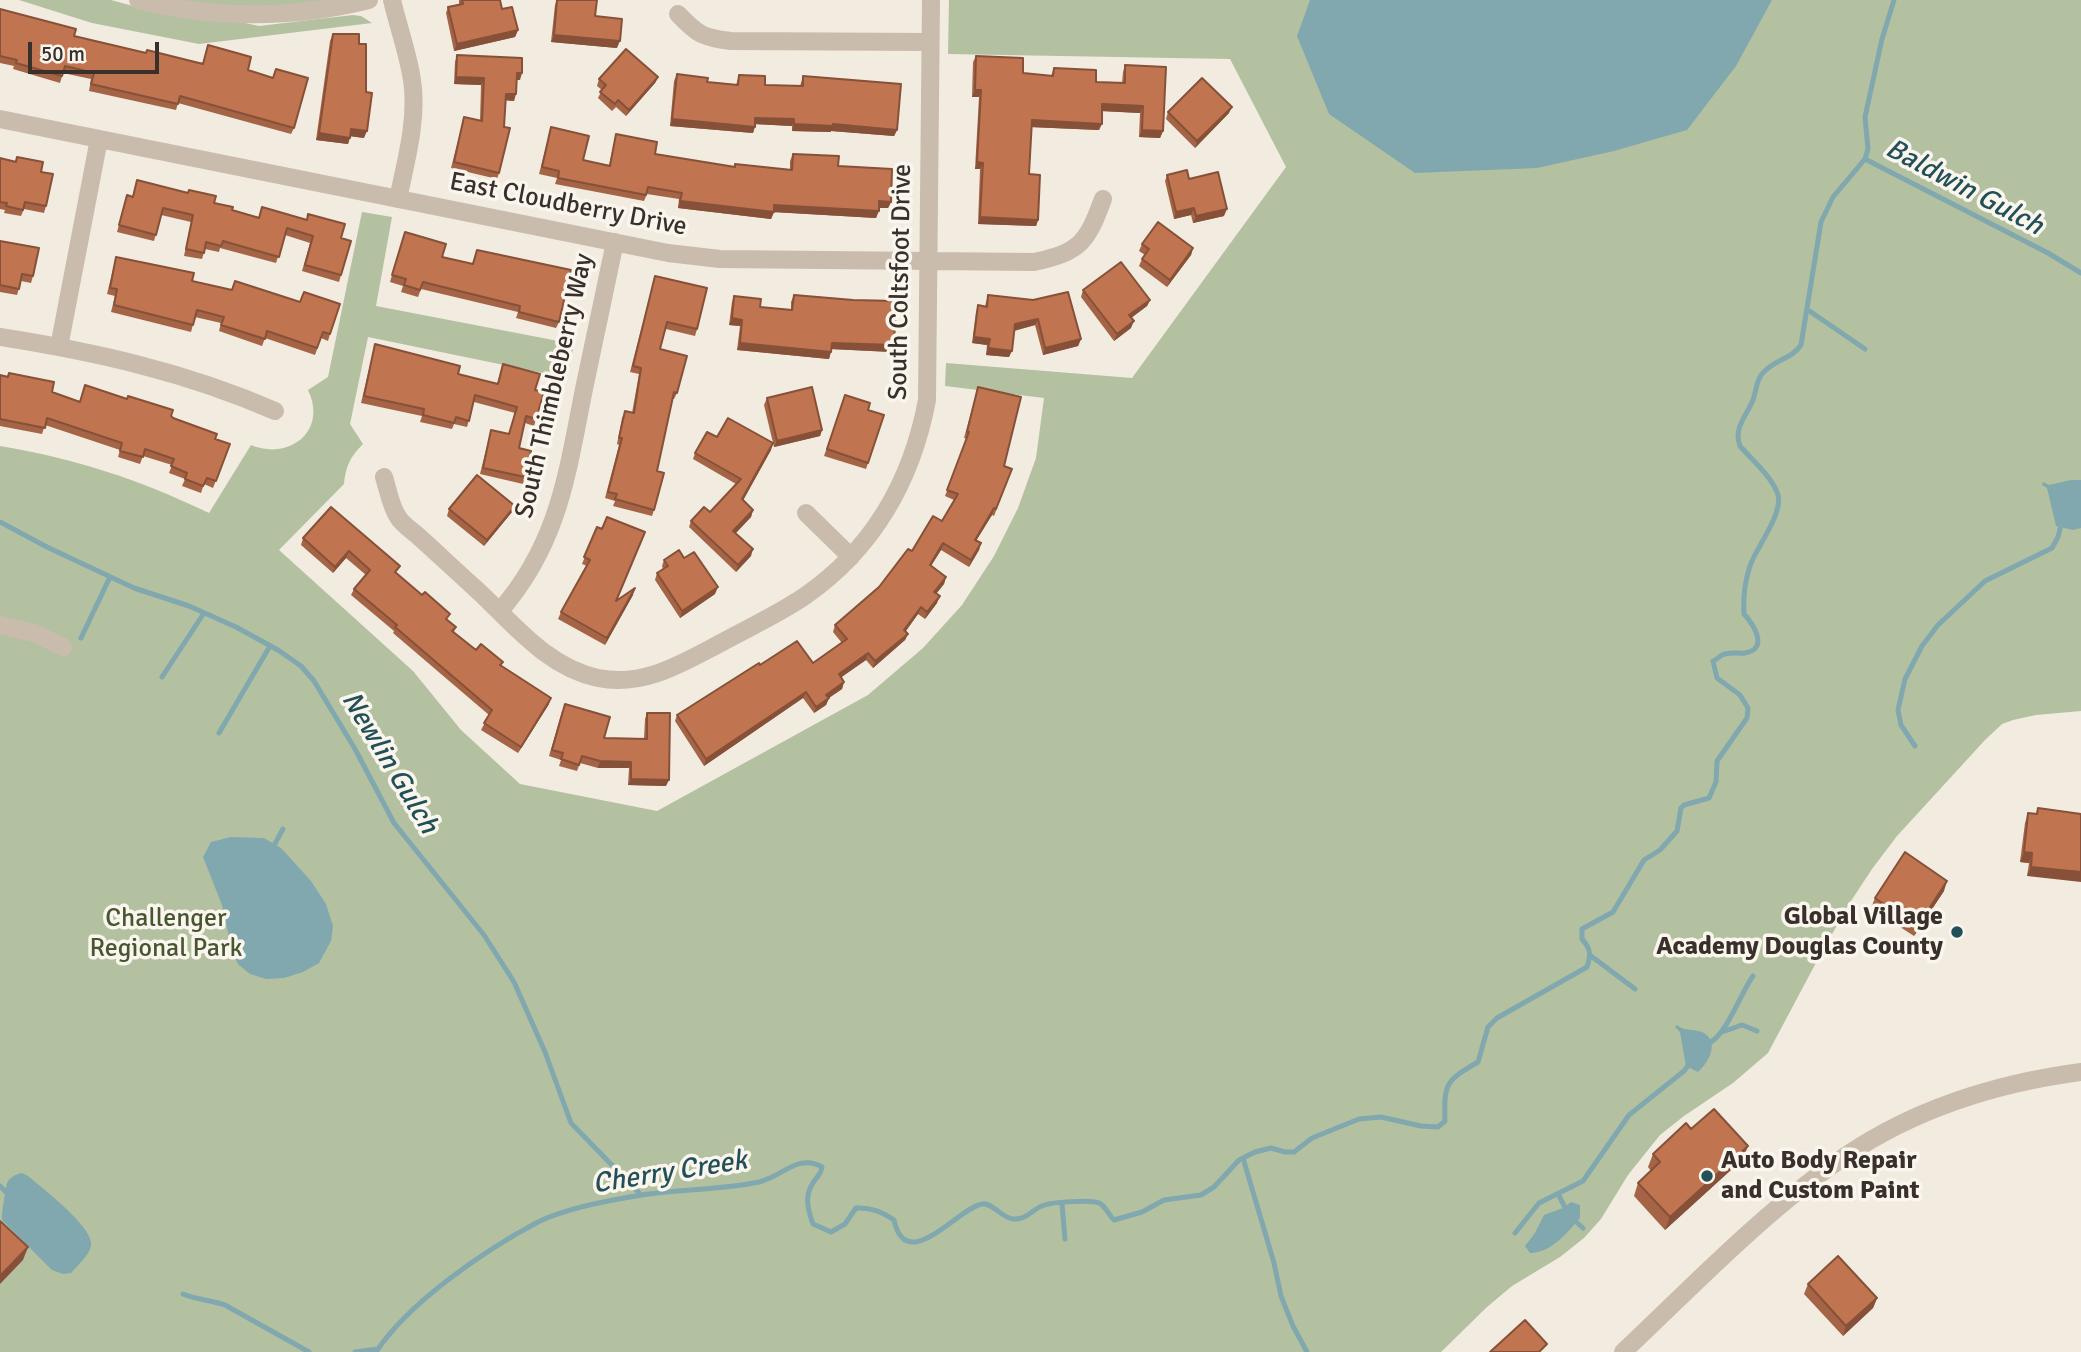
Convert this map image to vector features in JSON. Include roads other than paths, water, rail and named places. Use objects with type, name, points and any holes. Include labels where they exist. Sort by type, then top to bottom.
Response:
[{"type":"street","points":[[138,0],[197,12],[247,14],[318,10],[369,0]]},
{"type":"street","points":[[391,0],[414,92],[409,146],[398,199]]},
{"type":"street","name":"South Coltsfoot Drive","points":[[384,477],[398,517],[539,649],[569,669],[610,680],[638,679],[672,668],[782,610],[820,585],[851,557],[880,522],[896,495],[921,430],[927,400],[931,0]]},
{"type":"street","points":[[678,14],[695,32],[715,40],[930,43]]},
{"type":"street","name":"East Cloudberry Drive","points":[[0,119],[686,256],[731,260],[1018,263],[1049,259],[1074,248],[1084,240],[1091,232],[1103,199]]},
{"type":"street","points":[[59,347],[99,139]]},
{"type":"street","name":"South Thimbleberry Way","points":[[500,611],[518,590],[539,556],[563,494],[615,242]]},
{"type":"street","points":[[0,337],[59,347],[173,373],[236,394],[275,411]]},
{"type":"street","points":[[806,513],[851,557]]},
{"type":"street","points":[[0,625],[34,633],[62,647]]},
{"type":"street","points":[[1623,1352],[1787,1201],[1817,1176],[1861,1146],[1909,1120],[1962,1098],[2008,1085],[2081,1072]]},
{"type":"water","points":[[1310,0],[1772,0],[1736,66],[1687,130],[1614,151],[1537,168],[1415,173],[1329,114],[1297,36]]},
{"type":"water","points":[[2081,480],[2081,528],[2073,530],[2056,526],[2047,488],[2042,485],[2043,482],[2049,485]]},
{"type":"water","points":[[231,837],[264,838],[281,848],[311,881],[326,904],[333,926],[331,941],[319,963],[284,978],[266,979],[250,974],[239,965],[233,955],[222,905],[203,857],[211,842]]},
{"type":"water","points":[[1677,1025],[1709,1037],[1711,1053],[1698,1072],[1686,1066],[1680,1032],[1675,1027]]},
{"type":"water","points":[[22,1173],[77,1219],[90,1238],[88,1253],[71,1273],[63,1274],[52,1270],[2,1220],[7,1183],[13,1176]]},
{"type":"water","points":[[1571,1202],[1580,1205],[1580,1218],[1552,1246],[1530,1253],[1525,1246],[1544,1215]]},
{"type":"waterway","name":"Cherry Creek","points":[[376,1352],[390,1333],[428,1296],[472,1262],[538,1222],[602,1202],[656,1193],[759,1182],[798,1164],[813,1163],[822,1167],[808,1193],[808,1208],[813,1224],[831,1232],[845,1224],[856,1208],[867,1208],[894,1220],[900,1236],[909,1242],[921,1241],[982,1204],[990,1205],[1014,1219],[1022,1218],[1047,1205],[1097,1202],[1114,1220],[1142,1212],[1164,1200],[1201,1195],[1214,1187],[1239,1160],[1255,1152],[1271,1148],[1294,1152],[1312,1138],[1359,1119],[1381,1117],[1438,1127],[1445,1121],[1446,1091],[1453,1079],[1478,1062],[1488,1027],[1497,1018],[1587,967],[1589,952],[1582,939],[1582,929],[1613,912],[1644,860],[1660,850],[1677,831],[1681,808],[1709,798],[1716,782],[1717,761],[1747,718],[1748,708],[1740,695],[1717,678],[1713,661],[1725,654],[1745,653],[1756,647],[1758,642],[1755,630],[1744,614],[1744,596],[1753,558],[1774,519],[1779,500],[1770,480],[1740,446],[1738,433],[1762,374],[1801,345],[1821,222],[1833,197],[1865,159],[1868,149],[1865,117],[1882,39],[1894,0]]},
{"type":"waterway","name":"Baldwin Gulch","points":[[1865,159],[2048,253],[2081,273]]},
{"type":"waterway","points":[[1808,310],[1865,349]]},
{"type":"waterway","points":[[1915,746],[1901,725],[1898,710],[1905,679],[1922,646],[1938,625],[1985,581],[2052,548],[2062,521]]},
{"type":"waterway","name":"Newlin Gulch","points":[[0,522],[134,588],[189,606],[236,627],[301,666],[314,681],[355,749],[394,823],[484,935],[514,982],[545,1052],[571,1123],[641,1195]]},
{"type":"waterway","points":[[81,638],[110,577]]},
{"type":"waterway","points":[[162,677],[204,613]]},
{"type":"waterway","points":[[219,733],[270,646]]},
{"type":"waterway","points":[[271,851],[283,829]]},
{"type":"waterway","points":[[1591,956],[1635,989]]},
{"type":"waterway","points":[[1707,1044],[1720,1033],[1753,976]]},
{"type":"waterway","points":[[1722,1032],[1742,1025],[1757,1031]]},
{"type":"waterway","points":[[1515,1233],[1539,1203],[1583,1181],[1629,1115],[1684,1071],[1690,1063]]},
{"type":"waterway","points":[[1243,1158],[1281,1296],[1307,1352]]},
{"type":"waterway","points":[[0,1186],[10,1196]]},
{"type":"waterway","points":[[1558,1194],[1567,1211]]},
{"type":"waterway","points":[[1062,1204],[1065,1239]]},
{"type":"waterway","points":[[1573,1219],[1583,1228]]},
{"type":"waterway","points":[[183,1294],[225,1305],[309,1352]]},
{"type":"waterway","points":[[355,1352],[378,1349]]},
{"type":"place","name":"Global Village Academy Douglas County","points":[[1957,932]]},
{"type":"place","name":"Auto Body Repair and Custom Paint","points":[[1707,1176]]},
{"type":"park label","name":"Challenger Regional Park","points":[[166,934]]}]
